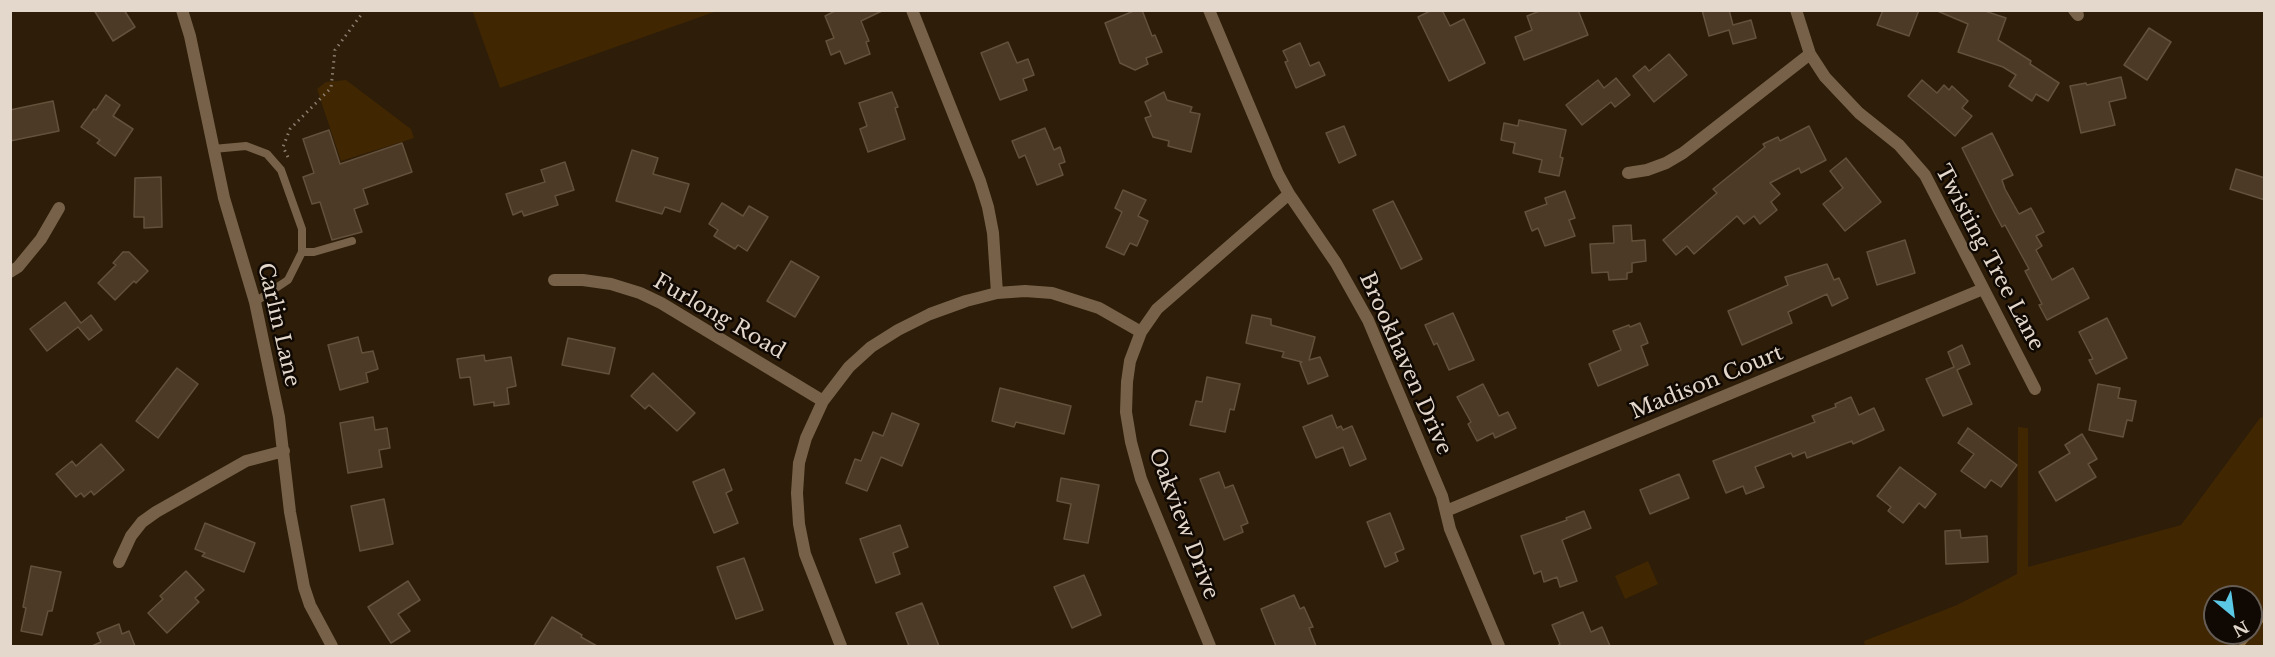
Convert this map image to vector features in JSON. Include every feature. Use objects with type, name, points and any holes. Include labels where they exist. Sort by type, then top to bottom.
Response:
[{"type":"street","name":"Carlin Lane","points":[[182,10],[190,36],[224,198],[255,302],[284,451],[290,512],[304,587],[310,605],[332,646]]},
{"type":"street","points":[[912,10],[986,198],[993,233],[997,293]]},
{"type":"street","name":"Brookhaven Drive","points":[[1209,10],[1278,174],[1336,263],[1368,320],[1442,496],[1450,529],[1499,646]]},
{"type":"street","name":"Twisting Tree Lane","points":[[1796,10],[1810,54],[1835,89],[1899,145],[1925,175],[2035,389]]},
{"type":"street","points":[[1628,173],[1647,170],[1683,153],[1810,54]]},
{"type":"street","name":"Oakview Drive","points":[[1210,646],[1141,479],[1126,412],[1126,382],[1130,361],[1141,332],[1157,309],[1289,194]]},
{"type":"street","points":[[10,272],[18,267],[41,240],[59,208]]},
{"type":"street","name":"Furlong Road","points":[[554,280],[583,280],[611,284],[640,293],[661,303],[823,400]]},
{"type":"street","name":"Madison Court","points":[[1446,511],[1983,289]]},
{"type":"street","points":[[841,646],[805,554],[797,493],[799,463],[806,438],[823,400],[849,367],[871,347],[898,330],[939,310],[966,300],[997,293],[1025,291],[1052,293],[1099,308],[1141,332]]},
{"type":"street","points":[[119,562],[131,536],[142,522],[156,512],[246,461],[284,451]]},
{"type":"lane","points":[[213,149],[246,146],[267,154],[282,170],[302,229],[302,252],[288,280],[255,302]]},
{"type":"lane","points":[[302,252],[314,252],[352,241]]},
{"type":"path","points":[[291,164],[283,147],[290,129],[331,88],[335,50],[361,15],[361,10]]},
{"type":"shaded area","points":[[472,10],[717,10],[717,11],[500,88]]},
{"type":"shaded area","points":[[346,80],[411,129],[414,138],[341,161],[317,89],[326,82]]},
{"type":"shaded area","points":[[2264,417],[2264,646],[1865,646],[1864,641],[1957,605],[2017,574],[2018,427],[2028,428],[2028,567],[2181,525],[2260,418]]},
{"type":"shaded area","points":[[1648,561],[1658,584],[1625,599],[1615,576]]},
{"type":"building","points":[[94,10],[124,10],[135,27],[113,41]]},
{"type":"building","points":[[837,10],[884,10],[861,21],[869,41],[866,42],[870,54],[845,64],[840,51],[831,55],[826,41],[834,38],[825,16]]},
{"type":"building","points":[[1136,10],[1142,10],[1152,36],[1155,35],[1162,52],[1146,58],[1148,64],[1135,70],[1120,63],[1105,23]]},
{"type":"building","points":[[1432,10],[1442,10],[1450,26],[1464,19],[1485,63],[1449,81],[1418,17]]},
{"type":"building","points":[[1542,10],[1578,10],[1588,35],[1524,60],[1515,37],[1532,30],[1527,16]]},
{"type":"building","points":[[1702,10],[1729,10],[1733,25],[1751,20],[1756,38],[1733,44],[1729,30],[1709,36]]},
{"type":"building","points":[[1883,10],[1919,10],[1909,36],[1877,25]]},
{"type":"building","points":[[1935,10],[1982,10],[2006,18],[1998,40],[2031,61],[2030,64],[2059,83],[2048,101],[2036,94],[2032,101],[2009,86],[2016,75],[2003,67],[1958,52],[1968,24]]},
{"type":"building","points":[[2149,28],[2171,42],[2147,80],[2124,65]]},
{"type":"building","points":[[1008,42],[1017,63],[1028,59],[1034,75],[1023,79],[1027,90],[1000,100],[981,53]]},
{"type":"building","points":[[1300,43],[1310,66],[1319,62],[1325,75],[1296,88],[1283,51]]},
{"type":"building","points":[[1669,54],[1687,75],[1654,102],[1633,76],[1645,66],[1649,71]]},
{"type":"building","points":[[2121,77],[2126,98],[2109,102],[2115,125],[2081,133],[2070,86],[2086,83],[2087,85]]},
{"type":"building","points":[[1616,78],[1630,95],[1615,107],[1611,102],[1582,125],[1566,105],[1598,80],[1604,88]]},
{"type":"building","points":[[1922,80],[1937,93],[1944,85],[1949,90],[1952,86],[1968,101],[1962,108],[1972,116],[1955,136],[1908,96]]},
{"type":"building","points":[[892,92],[905,139],[868,152],[860,129],[867,126],[859,103]]},
{"type":"building","points":[[1164,92],[1167,100],[1192,107],[1190,112],[1200,114],[1191,152],[1168,146],[1169,141],[1153,137],[1145,118],[1151,116],[1145,102]]},
{"type":"building","points":[[106,95],[120,105],[113,116],[133,129],[115,156],[97,143],[100,140],[81,127]]},
{"type":"building","points":[[53,101],[59,131],[10,141],[10,110]]},
{"type":"building","points":[[1519,120],[1566,130],[1560,157],[1563,158],[1559,176],[1539,172],[1542,160],[1513,153],[1515,143],[1501,140],[1504,123],[1518,126]]},
{"type":"building","points":[[1344,126],[1356,155],[1339,163],[1326,133]]},
{"type":"building","points":[[1809,126],[1826,160],[1801,173],[1799,168],[1770,183],[1780,194],[1771,202],[1777,210],[1760,224],[1754,216],[1744,224],[1737,216],[1694,254],[1687,246],[1676,255],[1663,240],[1717,193],[1713,189],[1765,147],[1763,144],[1778,137],[1780,141]]},
{"type":"building","points":[[1045,128],[1054,150],[1060,147],[1065,162],[1059,164],[1063,175],[1037,185],[1025,155],[1019,158],[1012,141]]},
{"type":"building","points":[[329,130],[340,164],[402,143],[412,172],[363,189],[368,204],[354,209],[362,232],[332,240],[320,202],[312,204],[303,177],[314,173],[303,139]]},
{"type":"building","points":[[1992,133],[2013,175],[2002,180],[2005,189],[2019,214],[2031,208],[2044,232],[2036,236],[2042,246],[2036,250],[2052,280],[2073,268],[2089,298],[2047,320],[2039,305],[2042,304],[2025,271],[2029,269],[2005,225],[2002,227],[1962,148]]},
{"type":"building","points":[[632,150],[658,158],[653,174],[689,184],[680,212],[665,207],[662,214],[616,201]]},
{"type":"building","points":[[1846,158],[1881,202],[1845,231],[1823,204],[1843,188],[1830,171]]},
{"type":"building","points":[[565,162],[574,190],[555,196],[558,205],[524,216],[522,211],[513,215],[506,194],[545,182],[541,170]]},
{"type":"building","points":[[2236,169],[2265,178],[2265,200],[2230,189]]},
{"type":"building","points":[[161,177],[162,227],[144,228],[144,217],[134,217],[135,178]]},
{"type":"building","points":[[1123,190],[1146,200],[1138,216],[1148,221],[1137,246],[1130,243],[1124,255],[1106,247],[1122,212],[1115,208]]},
{"type":"building","points":[[1565,191],[1575,218],[1569,220],[1575,236],[1545,246],[1538,228],[1532,231],[1525,212],[1547,204],[1545,198]]},
{"type":"building","points":[[1393,201],[1422,259],[1401,269],[1373,210]]},
{"type":"building","points":[[722,203],[743,216],[749,206],[768,217],[747,251],[738,245],[735,249],[714,236],[718,230],[709,224]]},
{"type":"building","points":[[1631,225],[1632,241],[1645,240],[1646,261],[1632,263],[1632,272],[1627,273],[1627,279],[1609,280],[1608,272],[1592,273],[1590,244],[1614,243],[1613,226]]},
{"type":"building","points":[[1905,240],[1915,273],[1877,285],[1867,252]]},
{"type":"building","points":[[123,252],[129,252],[148,271],[115,300],[98,283],[116,265],[113,263]]},
{"type":"building","points":[[791,261],[819,277],[795,317],[767,301]]},
{"type":"building","points":[[1827,264],[1834,280],[1839,278],[1848,298],[1832,306],[1827,294],[1788,312],[1792,323],[1742,345],[1728,311],[1788,285],[1785,277]]},
{"type":"building","points":[[65,302],[81,323],[91,315],[102,330],[89,340],[78,327],[47,351],[30,329]]},
{"type":"building","points":[[1453,313],[1474,360],[1449,370],[1437,343],[1434,345],[1425,325]]},
{"type":"building","points":[[1252,315],[1271,319],[1271,325],[1315,337],[1309,360],[1320,357],[1328,376],[1308,384],[1300,363],[1302,362],[1282,357],[1284,352],[1246,343]]},
{"type":"building","points":[[2107,318],[2127,358],[2096,374],[2089,360],[2093,359],[2079,332]]},
{"type":"building","points":[[1640,323],[1648,343],[1641,346],[1648,365],[1598,386],[1589,364],[1621,350],[1613,331]]},
{"type":"building","points":[[358,337],[362,353],[373,351],[378,369],[366,373],[368,382],[340,390],[328,345]]},
{"type":"building","points":[[568,338],[615,348],[609,374],[562,365]]},
{"type":"building","points":[[1962,345],[1970,364],[1957,370],[1972,404],[1943,416],[1926,379],[1954,367],[1948,352]]},
{"type":"building","points":[[484,355],[485,361],[511,357],[516,386],[507,388],[509,404],[494,406],[494,402],[474,405],[470,377],[460,378],[457,359]]},
{"type":"building","points":[[177,368],[198,384],[158,438],[136,421]]},
{"type":"building","points":[[653,373],[695,413],[677,431],[649,405],[645,409],[631,396]]},
{"type":"building","points":[[1207,377],[1240,384],[1234,410],[1230,409],[1225,432],[1190,425],[1196,401],[1202,402]]},
{"type":"building","points":[[1483,384],[1499,416],[1508,412],[1516,428],[1495,438],[1493,433],[1477,441],[1468,424],[1471,422],[1457,397]]},
{"type":"building","points":[[2098,384],[2120,388],[2118,398],[2136,401],[2132,421],[2127,420],[2123,437],[2089,430]]},
{"type":"building","points":[[1000,388],[1071,406],[1064,434],[1016,422],[1014,427],[992,421]]},
{"type":"building","points":[[1851,397],[1859,415],[1874,408],[1884,430],[1853,444],[1852,441],[1807,458],[1805,452],[1793,457],[1791,453],[1755,467],[1764,487],[1746,494],[1743,486],[1726,493],[1713,461],[1815,422],[1812,416],[1836,407],[1835,404]]},
{"type":"building","points":[[892,413],[919,424],[902,466],[881,457],[867,491],[846,483],[855,459],[861,461],[873,432],[883,436]]},
{"type":"building","points":[[1332,415],[1337,428],[1341,426],[1343,430],[1352,426],[1366,459],[1350,466],[1343,447],[1316,458],[1303,427]]},
{"type":"building","points":[[373,417],[375,430],[387,428],[390,448],[379,450],[382,467],[348,473],[340,423]]},
{"type":"building","points":[[1968,428],[2017,465],[2001,487],[1991,480],[1985,488],[1961,471],[1974,454],[1958,443]]},
{"type":"building","points":[[2082,434],[2097,459],[2088,464],[2096,477],[2056,501],[2039,472],[2070,453],[2065,445]]},
{"type":"building","points":[[101,444],[124,470],[94,495],[91,491],[84,497],[81,493],[76,497],[56,474],[72,461],[76,466]]},
{"type":"building","points":[[1900,467],[1936,494],[1925,508],[1919,503],[1903,523],[1888,511],[1891,507],[1877,496]]},
{"type":"building","points":[[724,469],[732,490],[726,493],[738,523],[714,533],[693,482]]},
{"type":"building","points":[[1219,472],[1225,488],[1233,485],[1248,523],[1241,526],[1243,532],[1224,540],[1200,479]]},
{"type":"building","points":[[1679,474],[1689,498],[1650,514],[1640,490]]},
{"type":"building","points":[[1061,478],[1099,485],[1088,543],[1064,539],[1071,504],[1057,501]]},
{"type":"building","points":[[384,499],[393,544],[360,551],[351,506]]},
{"type":"building","points":[[1584,511],[1591,528],[1562,540],[1577,581],[1560,587],[1557,577],[1544,582],[1541,571],[1534,574],[1521,536],[1567,520],[1566,518]]},
{"type":"building","points":[[1390,513],[1404,549],[1395,553],[1398,561],[1385,567],[1367,522]]},
{"type":"building","points":[[205,523],[255,543],[244,572],[202,556],[205,553],[195,549]]},
{"type":"building","points":[[900,525],[908,547],[893,553],[900,574],[876,583],[860,539]]},
{"type":"building","points":[[1960,530],[1961,538],[1987,536],[1988,562],[1946,564],[1945,531]]},
{"type":"building","points":[[744,558],[763,610],[736,619],[717,567]]},
{"type":"building","points":[[31,566],[61,572],[52,611],[48,611],[42,635],[21,631]]},
{"type":"building","points":[[186,571],[204,590],[195,598],[199,602],[167,633],[148,613],[163,599],[160,596]]},
{"type":"building","points":[[1084,575],[1101,615],[1072,628],[1054,587]]},
{"type":"building","points":[[408,581],[420,600],[398,614],[410,631],[391,643],[368,607]]},
{"type":"building","points":[[1294,595],[1300,609],[1304,607],[1313,627],[1309,628],[1316,646],[1276,646],[1261,609]]},
{"type":"building","points":[[922,603],[939,646],[909,646],[896,613]]},
{"type":"building","points":[[1583,612],[1591,632],[1602,627],[1610,646],[1557,646],[1560,644],[1552,625]]},
{"type":"building","points":[[552,617],[582,635],[581,637],[597,646],[534,646]]},
{"type":"building","points":[[119,624],[122,634],[129,631],[135,646],[92,646],[101,642],[97,633]]},
{"type":"waterway","points":[[2241,646],[2264,617]]}]
